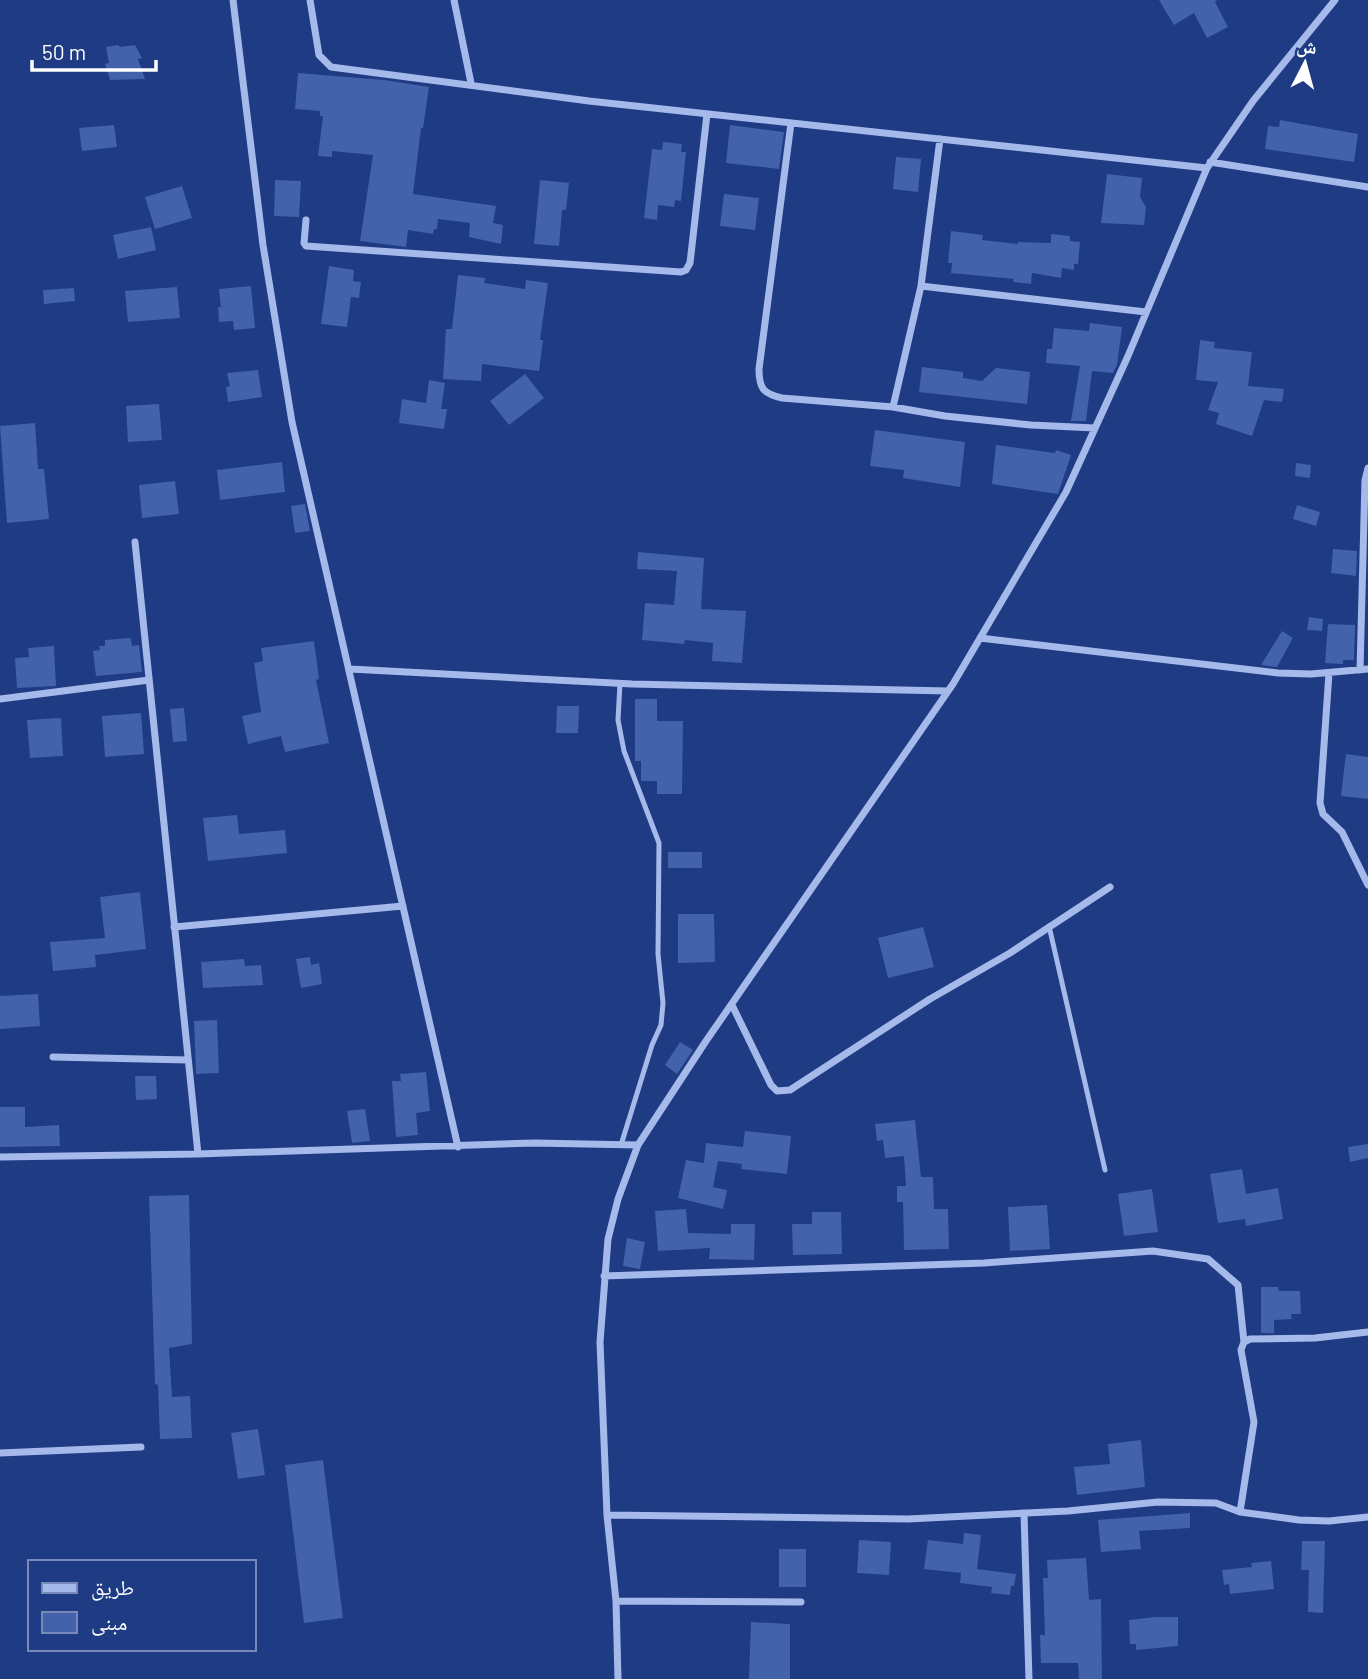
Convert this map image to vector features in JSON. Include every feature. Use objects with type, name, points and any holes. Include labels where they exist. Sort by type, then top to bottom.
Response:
[{"type":"street","points":[[233,0],[263,246],[292,422],[458,1147]]},
{"type":"street","points":[[310,0],[319,55],[331,67],[471,83],[589,101],[1208,165],[1368,187]]},
{"type":"street","points":[[454,0],[471,83]]},
{"type":"street","points":[[618,1679],[615,1601],[607,1515],[600,1342],[608,1239],[618,1199],[638,1145],[948,691],[1066,492],[1208,165],[1253,101],[1335,0]]},
{"type":"street","points":[[306,220],[306,246],[681,272],[686,270],[690,263],[706,114]]},
{"type":"street","points":[[791,123],[759,384],[762,391],[768,396],[782,398],[893,407],[958,417],[1095,428]]},
{"type":"street","points":[[893,407],[921,286],[940,139]]},
{"type":"street","points":[[921,286],[1146,312]]},
{"type":"street","points":[[980,638],[1278,673],[1329,673],[1364,669],[1365,480],[1368,468]]},
{"type":"street","points":[[135,542],[198,1154]]},
{"type":"street","points":[[350,668],[620,683],[948,691]]},
{"type":"street","points":[[1329,673],[1320,803],[1323,814],[1342,832],[1368,885]]},
{"type":"street","points":[[0,699],[149,680]]},
{"type":"street","points":[[732,1004],[771,1085],[777,1091],[790,1090],[929,999],[1010,953],[1110,887]]},
{"type":"street","points":[[174,927],[403,906]]},
{"type":"street","points":[[53,1057],[188,1059]]},
{"type":"street","points":[[0,1157],[198,1154],[534,1143],[638,1145]]},
{"type":"street","points":[[604,1276],[984,1263],[1153,1251],[1208,1259],[1238,1285],[1244,1342],[1241,1350],[1254,1422],[1240,1512]]},
{"type":"street","points":[[1244,1342],[1250,1339],[1315,1338],[1368,1332]]},
{"type":"street","points":[[0,1453],[141,1447]]},
{"type":"street","points":[[607,1515],[908,1519],[1158,1502],[1216,1503],[1240,1512],[1319,1521],[1368,1517]]},
{"type":"street","points":[[1024,1513],[1029,1679]]},
{"type":"street","points":[[615,1601],[801,1602]]},
{"type":"lane","points":[[620,683],[618,720],[624,751],[659,843],[658,954],[663,1003],[661,1025],[652,1045],[621,1145]]},
{"type":"lane","points":[[1049,926],[1105,1170]]},
{"type":"building","points":[[1159,0],[1217,0],[1215,2],[1228,27],[1207,38],[1194,13],[1174,25]]},
{"type":"building","points":[[135,45],[142,58],[138,59],[145,79],[110,80],[105,64],[109,63],[106,47]]},
{"type":"building","points":[[298,73],[384,80],[429,87],[413,194],[496,206],[493,223],[503,225],[501,244],[469,237],[470,223],[438,219],[437,229],[434,229],[433,234],[408,230],[406,247],[360,241],[373,155],[332,151],[332,157],[318,156],[323,116],[320,116],[320,111],[295,109]]},
{"type":"building","points":[[1280,120],[1358,134],[1354,162],[1265,149],[1268,126],[1279,127]]},
{"type":"building","points":[[114,125],[117,147],[82,151],[79,128]]},
{"type":"building","points":[[730,125],[784,132],[779,169],[726,163]]},
{"type":"building","points":[[663,142],[682,144],[681,152],[686,152],[681,201],[675,200],[674,207],[658,205],[657,220],[644,218],[652,149],[662,150]]},
{"type":"building","points":[[896,157],[921,159],[918,192],[893,189]]},
{"type":"building","points":[[1107,174],[1142,178],[1140,197],[1146,207],[1144,225],[1101,223]]},
{"type":"building","points":[[275,180],[301,181],[299,217],[274,216]]},
{"type":"building","points":[[540,180],[569,183],[566,210],[562,210],[559,246],[534,244]]},
{"type":"building","points":[[182,186],[192,218],[155,229],[145,197]]},
{"type":"building","points":[[724,194],[759,198],[755,230],[720,226]]},
{"type":"building","points":[[151,227],[156,250],[118,259],[113,235]]},
{"type":"building","points":[[951,231],[983,235],[982,240],[1018,244],[1051,243],[1051,234],[1070,236],[1070,241],[1080,242],[1078,264],[1074,264],[1074,270],[1062,268],[1061,278],[1032,273],[1031,284],[1013,282],[1014,279],[951,273],[952,263],[948,263]]},
{"type":"building","points":[[329,266],[354,270],[353,281],[361,282],[359,298],[351,297],[347,327],[321,324]]},
{"type":"building","points":[[458,275],[485,278],[484,283],[525,289],[526,280],[548,283],[540,340],[543,340],[539,371],[482,364],[481,381],[443,379],[446,329],[452,329]]},
{"type":"building","points":[[251,286],[255,328],[234,330],[233,321],[219,322],[219,289]]},
{"type":"building","points":[[177,287],[180,318],[128,322],[125,291]]},
{"type":"building","points":[[74,288],[75,301],[44,304],[43,290]]},
{"type":"building","points":[[1090,323],[1122,327],[1117,365],[1113,373],[1092,371],[1086,421],[1071,421],[1080,366],[1046,363],[1047,349],[1052,349],[1054,328],[1089,331]]},
{"type":"building","points":[[1200,340],[1215,342],[1214,348],[1252,352],[1248,386],[1284,389],[1282,402],[1264,400],[1252,436],[1216,424],[1219,413],[1208,410],[1218,382],[1196,380]]},
{"type":"building","points":[[922,367],[963,372],[963,378],[982,381],[996,368],[1030,372],[1027,404],[919,392]]},
{"type":"building","points":[[258,370],[262,397],[228,402],[226,387],[230,386],[227,373]]},
{"type":"building","points":[[525,374],[544,398],[509,425],[490,401]]},
{"type":"building","points":[[429,380],[445,383],[441,409],[447,409],[444,429],[399,423],[402,399],[426,403]]},
{"type":"building","points":[[159,404],[162,440],[128,442],[126,406]]},
{"type":"building","points":[[35,423],[38,469],[44,469],[49,519],[7,523],[0,426]]},
{"type":"building","points":[[875,430],[965,442],[960,487],[903,478],[904,470],[870,466]]},
{"type":"building","points":[[996,445],[1055,453],[1056,450],[1071,455],[1058,494],[992,484]]},
{"type":"building","points":[[282,462],[285,492],[220,500],[217,470]]},
{"type":"building","points":[[1296,463],[1311,465],[1310,478],[1295,476]]},
{"type":"building","points":[[175,481],[179,514],[142,518],[139,485]]},
{"type":"building","points":[[305,504],[310,531],[295,533],[291,506]]},
{"type":"building","points":[[1297,505],[1320,512],[1316,526],[1293,519]]},
{"type":"building","points":[[1333,549],[1357,551],[1356,576],[1331,573]]},
{"type":"building","points":[[638,552],[704,558],[701,609],[746,611],[742,663],[712,661],[713,643],[685,640],[684,644],[642,640],[645,603],[674,605],[677,571],[637,569]]},
{"type":"building","points":[[1309,617],[1323,619],[1322,631],[1307,630]]},
{"type":"building","points":[[1328,624],[1355,625],[1354,660],[1343,660],[1343,664],[1325,663]]},
{"type":"building","points":[[1282,631],[1293,638],[1277,667],[1261,665]]},
{"type":"building","points":[[131,638],[132,646],[139,645],[142,672],[96,676],[93,651],[100,650],[99,646],[105,646],[105,640]]},
{"type":"building","points":[[314,641],[319,679],[316,680],[329,743],[285,752],[281,736],[248,744],[242,716],[261,712],[254,663],[263,661],[261,648]]},
{"type":"building","points":[[54,646],[56,686],[17,688],[15,658],[29,657],[28,648]]},
{"type":"building","points":[[635,699],[657,699],[657,721],[683,721],[682,794],[657,794],[657,781],[641,781],[641,761],[635,761]]},
{"type":"building","points":[[557,706],[579,706],[578,733],[556,733]]},
{"type":"building","points":[[184,708],[187,741],[173,742],[170,709]]},
{"type":"building","points":[[141,713],[144,754],[105,757],[102,716]]},
{"type":"building","points":[[61,718],[63,756],[30,758],[27,720]]},
{"type":"building","points":[[1346,754],[1368,757],[1368,799],[1341,796]]},
{"type":"building","points":[[237,815],[239,834],[285,830],[287,853],[208,861],[203,818]]},
{"type":"building","points":[[668,852],[702,852],[702,868],[668,868]]},
{"type":"building","points":[[140,892],[146,949],[95,955],[96,967],[53,971],[50,942],[105,938],[100,897]]},
{"type":"building","points":[[678,914],[714,914],[715,962],[678,963]]},
{"type":"building","points":[[923,927],[934,967],[888,978],[878,938]]},
{"type":"building","points":[[310,957],[311,965],[319,963],[322,984],[301,988],[296,959]]},
{"type":"building","points":[[244,959],[245,966],[261,965],[263,985],[203,988],[201,962]]},
{"type":"building","points":[[38,994],[40,1026],[0,1029],[0,996]]},
{"type":"building","points":[[217,1020],[219,1073],[196,1074],[194,1021]]},
{"type":"building","points":[[680,1042],[693,1050],[677,1074],[665,1065]]},
{"type":"building","points":[[426,1072],[430,1111],[416,1113],[418,1135],[396,1137],[392,1081],[401,1081],[400,1074]]},
{"type":"building","points":[[135,1076],[156,1076],[157,1099],[136,1100]]},
{"type":"building","points":[[0,1107],[25,1107],[25,1127],[59,1125],[60,1146],[0,1147]]},
{"type":"building","points":[[365,1109],[370,1141],[352,1143],[347,1111]]},
{"type":"building","points":[[915,1120],[921,1177],[933,1177],[934,1209],[948,1209],[949,1249],[904,1250],[903,1202],[897,1202],[897,1186],[906,1186],[904,1156],[885,1158],[883,1140],[877,1141],[875,1124]]},
{"type":"building","points":[[745,1131],[791,1136],[787,1174],[741,1169],[742,1164],[718,1161],[713,1187],[727,1190],[723,1209],[678,1198],[686,1160],[704,1163],[706,1143],[743,1147]]},
{"type":"building","points":[[1368,1144],[1368,1158],[1350,1162],[1348,1147]]},
{"type":"building","points":[[1242,1169],[1246,1194],[1278,1188],[1283,1219],[1246,1226],[1245,1219],[1218,1223],[1210,1174]]},
{"type":"building","points":[[1152,1189],[1158,1232],[1124,1236],[1118,1194]]},
{"type":"building","points":[[189,1195],[192,1344],[169,1348],[172,1397],[190,1396],[192,1438],[160,1439],[158,1385],[155,1384],[149,1196]]},
{"type":"building","points":[[1047,1205],[1050,1249],[1010,1251],[1008,1207]]},
{"type":"building","points":[[686,1209],[688,1233],[731,1234],[731,1224],[755,1224],[754,1260],[709,1259],[710,1248],[658,1251],[655,1211]]},
{"type":"building","points":[[812,1212],[841,1212],[842,1254],[793,1255],[792,1224],[812,1224]]},
{"type":"building","points":[[627,1238],[645,1242],[640,1269],[623,1266]]},
{"type":"building","points":[[1261,1287],[1278,1287],[1279,1291],[1300,1291],[1301,1314],[1291,1314],[1292,1319],[1274,1320],[1274,1333],[1261,1333]]},
{"type":"building","points":[[258,1429],[265,1475],[238,1479],[231,1433]]},
{"type":"building","points":[[1141,1440],[1145,1487],[1077,1495],[1074,1467],[1110,1464],[1108,1444]]},
{"type":"building","points":[[323,1460],[343,1618],[304,1623],[285,1465]]},
{"type":"building","points":[[1190,1513],[1190,1528],[1139,1531],[1141,1549],[1101,1552],[1098,1520]]},
{"type":"building","points":[[964,1533],[981,1535],[977,1569],[1016,1574],[1010,1595],[991,1593],[992,1587],[960,1583],[961,1573],[924,1569],[928,1540],[963,1544]]},
{"type":"building","points":[[859,1540],[891,1542],[889,1575],[857,1573]]},
{"type":"building","points":[[1302,1541],[1325,1541],[1323,1613],[1308,1612],[1309,1570],[1301,1570]]},
{"type":"building","points":[[779,1549],[806,1549],[806,1587],[779,1587]]},
{"type":"building","points":[[1086,1558],[1089,1600],[1101,1599],[1102,1679],[1079,1679],[1078,1663],[1041,1663],[1040,1635],[1045,1635],[1043,1578],[1048,1578],[1047,1560]]},
{"type":"building","points":[[1271,1561],[1274,1589],[1230,1594],[1229,1584],[1224,1585],[1222,1570],[1252,1567],[1251,1563]]},
{"type":"building","points":[[1178,1617],[1178,1646],[1136,1650],[1136,1644],[1130,1644],[1129,1620]]},
{"type":"building","points":[[751,1622],[790,1624],[790,1679],[749,1679]]}]
